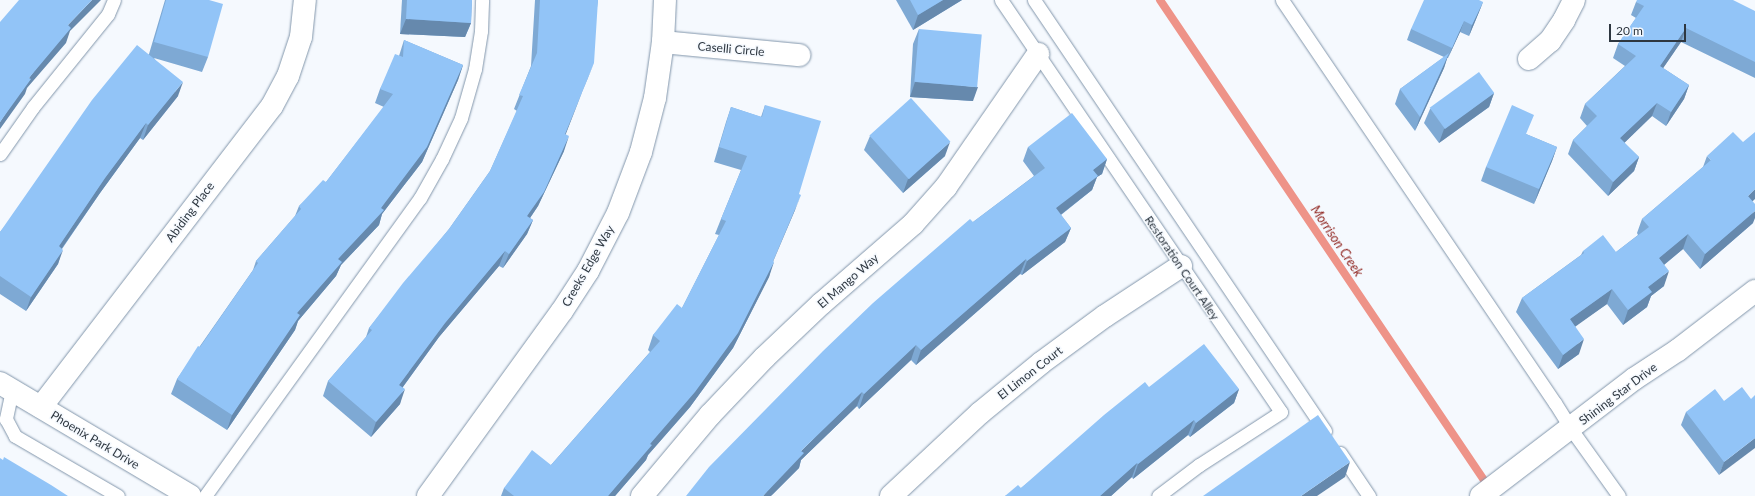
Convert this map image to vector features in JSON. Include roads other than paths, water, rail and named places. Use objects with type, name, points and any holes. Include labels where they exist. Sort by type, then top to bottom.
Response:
[{"type":"street","name":"Abiding Place","points":[[41,408],[272,106],[288,76],[301,37],[304,0]]},
{"type":"street","name":"Creeks Edge Way","points":[[428,496],[562,311],[588,271],[615,220],[641,152],[655,98],[663,42],[665,0]]},
{"type":"street","points":[[1529,60],[1550,40],[1564,20],[1574,0]]},
{"type":"street","name":"Caselli Circle","points":[[663,42],[800,55]]},
{"type":"street","name":"El Mango Way","points":[[642,496],[710,415],[764,358],[821,304],[913,224],[946,187],[1038,54]]},
{"type":"street","name":"El Limon Court","points":[[890,496],[980,412],[1040,363],[1105,316],[1181,266]]},
{"type":"street","name":"Shining Star Drive","points":[[1481,496],[1571,429],[1634,379],[1678,350],[1755,291]]},
{"type":"street","name":"Phoenix Park Drive","points":[[6,387],[190,496]]},
{"type":"lane","points":[[0,154],[33,107],[108,14],[114,0]]},
{"type":"lane","points":[[205,496],[420,198],[442,159],[461,118],[475,69],[481,31],[482,0]]},
{"type":"lane","name":"Restoration Court Alley","points":[[1001,0],[1281,412],[1199,465],[1158,496]]},
{"type":"lane","points":[[1034,0],[1369,496]]},
{"type":"lane","points":[[1282,0],[1555,403],[1571,429],[1619,496]]},
{"type":"lane","points":[[6,387],[6,419],[15,436],[118,496]]},
{"type":"waterway","name":"Morrison Creek","points":[[1160,0],[1490,489]]}]
